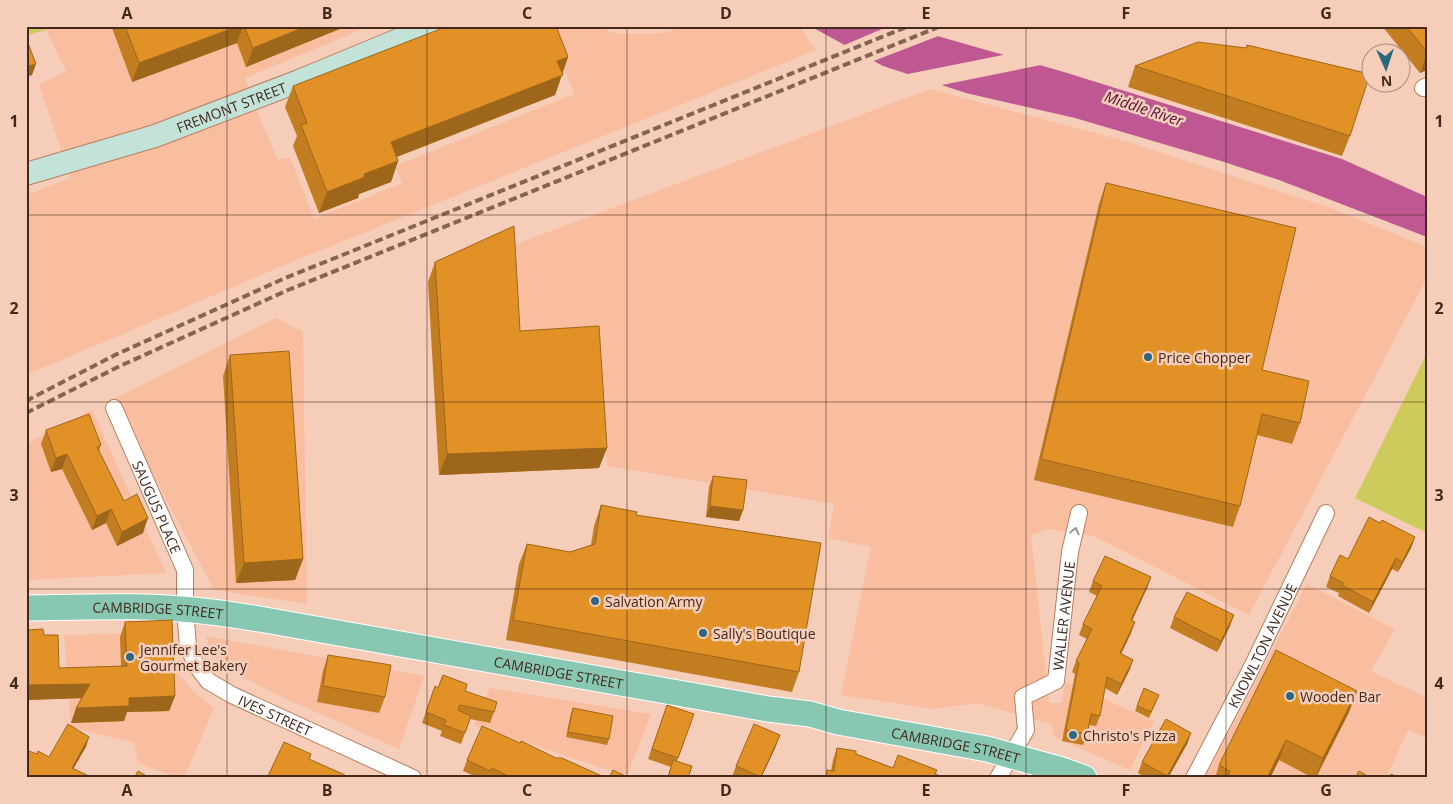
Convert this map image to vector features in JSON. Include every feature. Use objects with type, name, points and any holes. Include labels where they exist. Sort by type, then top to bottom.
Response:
[{"type":"main road","name":"CAMBRIDGE STREET","points":[[26,608],[115,606],[184,610],[282,623],[768,709],[810,714],[838,722],[1011,755],[1084,778]]},
{"type":"street","name":"FREMONT STREET","points":[[26,174],[155,136],[299,81],[432,26]]},
{"type":"street","name":"SAUGUS PLACE","points":[[114,408],[185,570],[184,610]]},
{"type":"street","name":"WALLER AVENUE","points":[[1011,755],[1026,730],[1023,698],[1056,681],[1070,552],[1079,513]]},
{"type":"street","name":"KNOWLTON AVENUE","points":[[1194,778],[1253,665],[1326,513]]},
{"type":"street","name":"IVES STREET","points":[[184,610],[188,646],[196,664],[208,681],[232,695],[413,778]]},
{"type":"street","points":[[998,778],[1011,755]]},
{"type":"shaded area","points":[[26,26],[57,26],[26,36]]},
{"type":"shaded area","points":[[57,26],[370,26],[245,78],[278,160],[290,157],[314,219],[402,183],[395,166],[574,94],[549,26],[594,26],[619,34],[663,33],[688,26],[786,26],[801,29],[816,50],[294,261],[26,375],[26,195],[71,178],[39,85],[66,71],[46,30]]},
{"type":"shaded area","points":[[930,89],[1125,141],[1331,208],[1427,247],[1427,278],[1249,615],[1094,536],[1048,529],[1031,535],[1049,703],[1062,703],[1065,682],[1154,721],[1130,770],[1054,737],[1051,724],[977,703],[933,709],[841,695],[871,547],[828,538],[834,504],[607,466],[601,341],[521,345],[516,244]]},
{"type":"shaded area","points":[[276,318],[303,332],[307,604],[214,590],[113,399]]},
{"type":"shaded area","points":[[1427,353],[1427,533],[1355,498]]},
{"type":"shaded area","points":[[92,410],[166,573],[26,580],[26,444]]},
{"type":"shaded area","points":[[1307,584],[1395,629],[1371,671],[1427,698],[1427,738],[1408,730],[1386,778],[1205,778]]},
{"type":"shaded area","points":[[169,633],[176,670],[192,690],[214,708],[184,778],[178,778],[138,763],[134,743],[71,727],[64,635]]},
{"type":"shaded area","points":[[206,636],[424,676],[399,749],[273,693],[219,664]]},
{"type":"shaded area","points":[[490,688],[651,714],[627,776],[474,726]]},
{"type":"water","name":"Middle River","points":[[810,26],[902,26],[1064,72],[1342,159],[1427,197],[1427,237],[1279,180],[1221,161],[1075,118],[966,93],[883,66]]},
{"type":"pier","points":[[889,26],[911,26],[941,35],[871,62],[842,46]]},
{"type":"pier","points":[[1008,54],[1046,64],[937,86],[903,75]]},
{"type":"building","points":[[125,26],[239,26],[139,63]]},
{"type":"building","points":[[244,26],[307,26],[253,48]]},
{"type":"building","points":[[448,26],[556,26],[568,57],[557,61],[563,75],[391,142],[398,161],[364,174],[365,177],[327,192],[301,125],[307,123],[293,86]]},
{"type":"building","points":[[1406,26],[1427,26],[1427,52]]},
{"type":"building","points":[[26,38],[36,64],[26,67]]},
{"type":"building","points":[[1198,42],[1246,48],[1247,45],[1360,72],[1360,92],[1364,92],[1350,136],[1135,66]]},
{"type":"building","points":[[1106,183],[1296,228],[1262,370],[1309,381],[1300,423],[1262,414],[1240,506],[1041,459]]},
{"type":"building","points":[[514,226],[520,331],[599,326],[607,448],[447,454],[435,262]]},
{"type":"building","points":[[289,351],[303,559],[244,563],[230,355]]},
{"type":"building","points":[[89,414],[101,445],[97,447],[124,501],[137,494],[148,518],[122,532],[111,509],[97,516],[67,454],[56,458],[46,430]]},
{"type":"building","points":[[713,476],[747,480],[743,510],[710,506]]},
{"type":"building","name":"Salvation Army","points":[[601,505],[637,512],[636,515],[821,543],[799,672],[513,620],[527,544],[570,552],[595,544]]},
{"type":"building","points":[[1369,517],[1380,523],[1382,520],[1415,537],[1402,562],[1396,558],[1373,602],[1330,576],[1340,555],[1348,559]]},
{"type":"building","points":[[1105,556],[1151,577],[1131,620],[1135,622],[1120,653],[1133,660],[1121,684],[1107,677],[1100,716],[1091,714],[1087,734],[1066,730],[1079,663],[1076,661],[1092,629],[1083,624],[1102,586],[1093,581]]},
{"type":"building","points":[[1187,592],[1234,615],[1221,641],[1174,617]]},
{"type":"building","points":[[172,620],[175,696],[129,698],[129,706],[76,708],[90,684],[26,685],[26,630],[43,629],[44,635],[58,635],[59,668],[127,666],[125,622]]},
{"type":"building","points":[[1276,650],[1357,691],[1323,758],[1286,740],[1267,778],[1227,778],[1230,771],[1219,765]]},
{"type":"building","points":[[328,655],[391,665],[385,697],[323,686]]},
{"type":"building","points":[[443,675],[467,684],[465,691],[497,702],[494,712],[460,705],[458,710],[471,716],[465,733],[444,725],[446,720],[426,712],[435,686],[438,688]]},
{"type":"building","points":[[1144,688],[1159,695],[1151,712],[1137,706]]},
{"type":"building","points":[[667,705],[694,714],[678,758],[652,749]]},
{"type":"building","points":[[573,708],[613,716],[609,739],[568,732]]},
{"type":"building","points":[[1166,719],[1191,733],[1167,776],[1142,762]]},
{"type":"building","points":[[68,724],[89,737],[72,768],[93,778],[26,778],[26,750],[37,754],[38,751],[49,757]]},
{"type":"building","points":[[754,724],[780,735],[761,777],[736,766]]},
{"type":"building","points":[[482,726],[606,778],[512,778],[492,768],[490,771],[467,760]]},
{"type":"building","points":[[284,742],[311,754],[309,759],[345,775],[344,778],[267,778]]},
{"type":"building","points":[[837,748],[856,751],[856,754],[893,768],[898,755],[937,770],[935,774],[946,778],[826,778],[827,770],[834,771]]},
{"type":"building","points":[[673,760],[692,766],[688,778],[668,778]]},
{"type":"building","points":[[613,770],[629,778],[609,778]]},
{"type":"building","points":[[138,771],[150,778],[134,778]]},
{"type":"building","points":[[1359,771],[1371,778],[1355,778]]},
{"type":"building","points":[[1391,774],[1399,778],[1389,778]]},
{"type":"railway","points":[[26,401],[115,355],[283,279],[909,26]]},
{"type":"railway","points":[[26,413],[120,366],[288,290],[941,26]]},
{"type":"place","name":"Price Chopper","points":[[1148,357]]},
{"type":"place","name":"Salvation Army","points":[[595,601]]},
{"type":"place","name":"Sally's Boutique","points":[[703,633]]},
{"type":"place","name":"Jennifer Lee's Gourmet Bakery","points":[[130,657]]},
{"type":"place","name":"Wooden Bar","points":[[1290,696]]},
{"type":"place","name":"Christo's Pizza","points":[[1073,735]]}]
